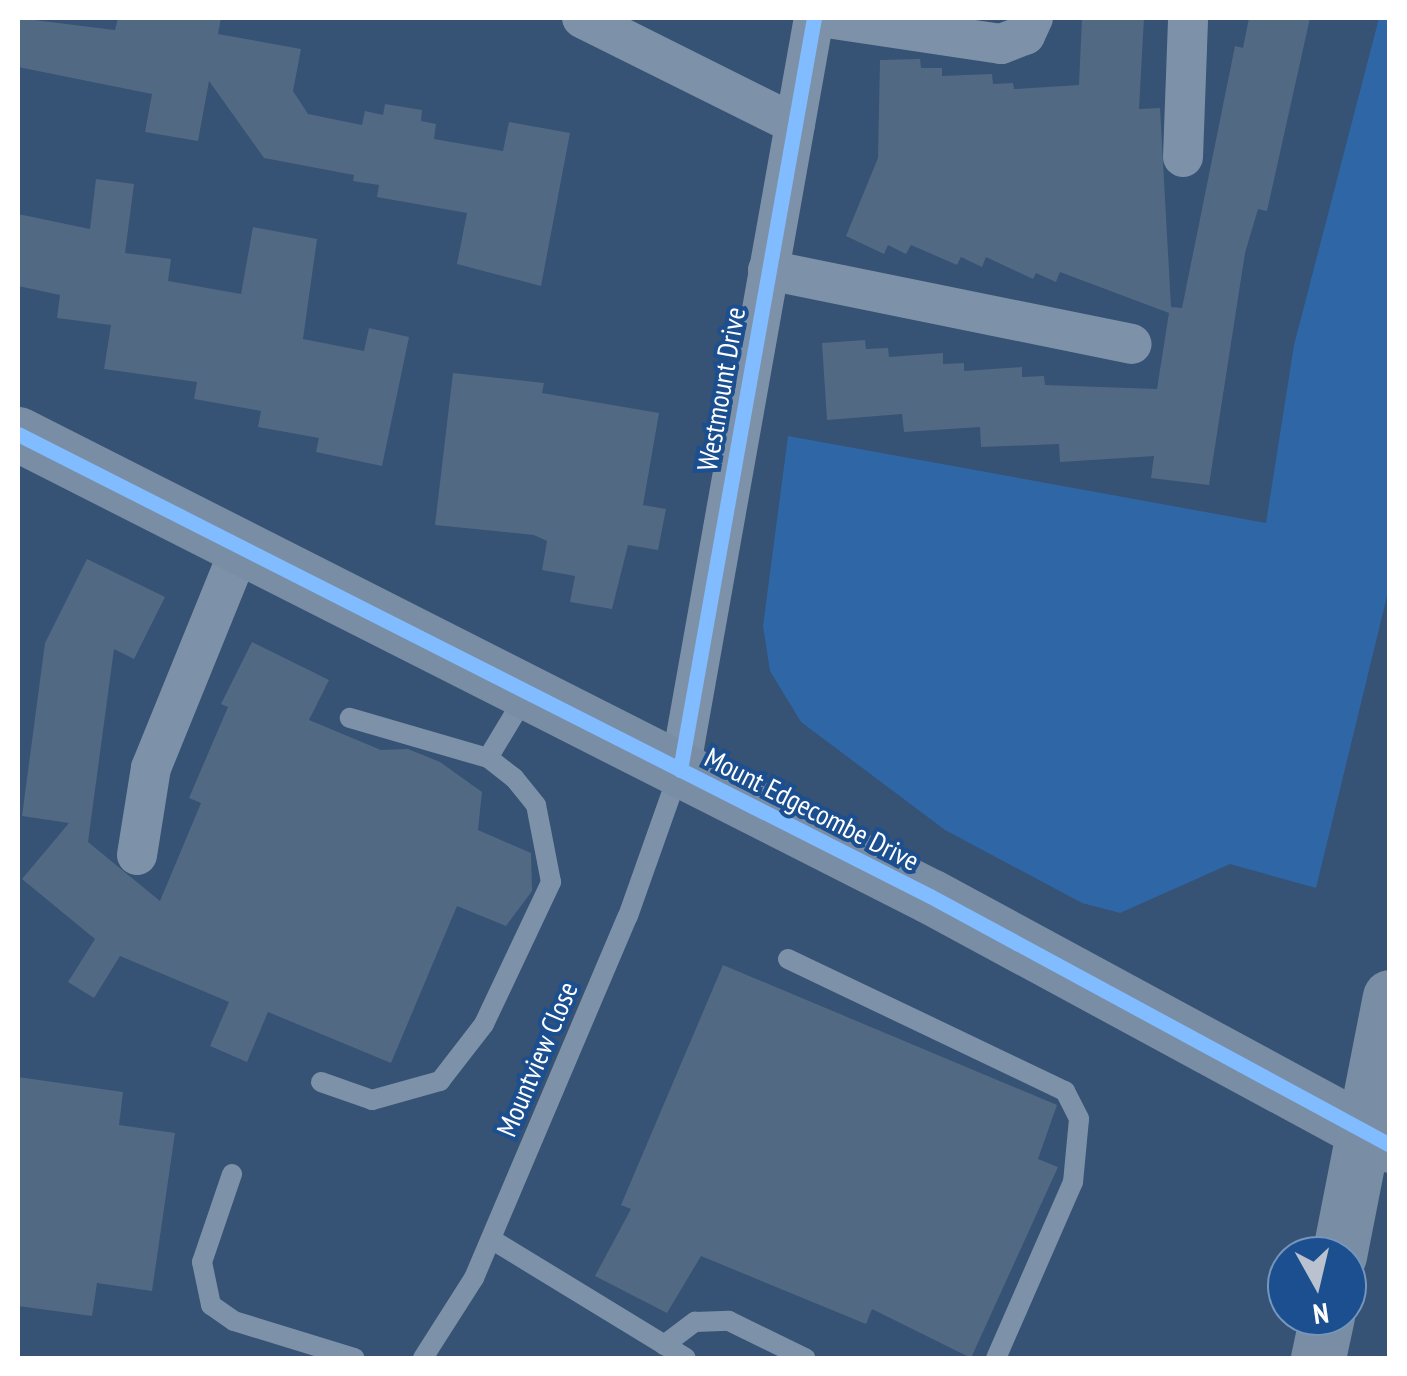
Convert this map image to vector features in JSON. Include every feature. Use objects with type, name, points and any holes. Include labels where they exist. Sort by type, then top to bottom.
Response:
[{"type":"street","points":[[582,18],[795,124]]},
{"type":"street","name":"Westmount Drive","points":[[680,770],[814,18]]},
{"type":"street","points":[[827,18],[1001,44],[1025,35],[1032,18]]},
{"type":"street","points":[[1182,157],[1188,18]]},
{"type":"street","points":[[768,270],[1132,344]]},
{"type":"street","name":"Mount Edgecombe Drive","points":[[18,434],[981,923],[1376,1140]]},
{"type":"street","points":[[138,856],[151,768],[241,546]]},
{"type":"street","points":[[1345,1236],[1376,1140],[1390,997]]},
{"type":"lane","points":[[488,758],[528,691]]},
{"type":"lane","points":[[321,1082],[372,1100],[440,1081],[484,1024],[532,931],[551,882],[549,843],[536,805],[488,758],[350,718]]},
{"type":"lane","name":"Mountview Close","points":[[424,1358],[491,1239],[628,916],[680,770]]},
{"type":"lane","points":[[788,959],[1064,1091],[1078,1120],[1072,1182],[996,1358]]},
{"type":"lane","points":[[232,1174],[202,1262],[210,1305],[234,1321],[354,1358]]},
{"type":"lane","points":[[491,1239],[686,1358]]},
{"type":"lane","points":[[664,1345],[695,1322],[729,1321],[805,1358]]},
{"type":"shaded area","points":[[1379,18],[1390,18],[1389,588],[1316,888],[1230,864],[1120,913],[1082,903],[945,830],[801,722],[770,671],[763,626],[788,436],[1266,523],[1294,345]]},
{"type":"building","points":[[18,18],[115,30],[118,18],[221,18],[218,34],[301,49],[293,91],[308,114],[362,125],[365,111],[383,115],[385,104],[422,110],[421,121],[436,124],[434,139],[503,151],[509,122],[570,133],[541,286],[457,264],[467,213],[377,197],[379,185],[353,181],[354,175],[264,158],[209,81],[198,141],[145,132],[152,94],[18,67]]},
{"type":"building","points":[[1082,18],[1144,18],[1139,109],[1160,108],[1171,307],[1182,308],[1235,46],[1243,48],[1249,18],[1310,18],[1267,211],[1258,209],[1245,253],[1209,485],[1151,478],[1154,456],[1060,462],[1059,444],[981,447],[980,427],[904,432],[902,414],[827,420],[822,343],[865,340],[866,349],[888,348],[889,357],[943,353],[943,364],[964,363],[964,371],[1022,367],[1022,377],[1044,376],[1045,385],[1157,389],[1169,313],[1060,272],[1056,282],[1036,273],[1033,279],[986,257],[982,267],[961,257],[957,265],[911,245],[906,254],[888,245],[884,254],[846,236],[878,158],[880,60],[920,59],[921,68],[942,68],[942,76],[992,74],[993,84],[1013,83],[1014,89],[1079,85]]},
{"type":"building","points":[[96,179],[134,184],[125,253],[171,259],[168,281],[241,294],[253,227],[317,239],[303,339],[364,351],[369,328],[409,337],[382,466],[316,452],[319,438],[258,427],[261,411],[194,399],[197,382],[104,369],[111,325],[57,318],[60,295],[18,286],[18,214],[90,229]]},
{"type":"building","points":[[453,373],[544,383],[542,393],[659,413],[643,505],[666,509],[658,550],[628,545],[612,609],[570,602],[575,576],[542,570],[547,541],[534,535],[435,525]]},
{"type":"building","points":[[87,559],[165,597],[134,659],[114,649],[88,842],[160,901],[201,803],[189,798],[228,707],[221,704],[252,642],[329,680],[309,720],[381,750],[408,749],[440,762],[482,792],[478,830],[531,853],[532,891],[506,926],[457,906],[391,1063],[268,1012],[247,1062],[210,1046],[229,1002],[120,956],[94,998],[68,982],[95,939],[22,879],[69,823],[22,816],[45,643]]},
{"type":"building","points":[[723,965],[1057,1105],[1038,1159],[1058,1167],[971,1358],[872,1309],[866,1324],[701,1256],[667,1313],[595,1276],[631,1209],[621,1205]]},
{"type":"building","points":[[18,1077],[123,1092],[119,1125],[175,1133],[152,1291],[97,1283],[92,1316],[18,1306]]},
{"type":"cycle path","points":[[680,770],[814,18]]},
{"type":"cycle path","points":[[18,434],[930,896],[1390,1145]]}]
